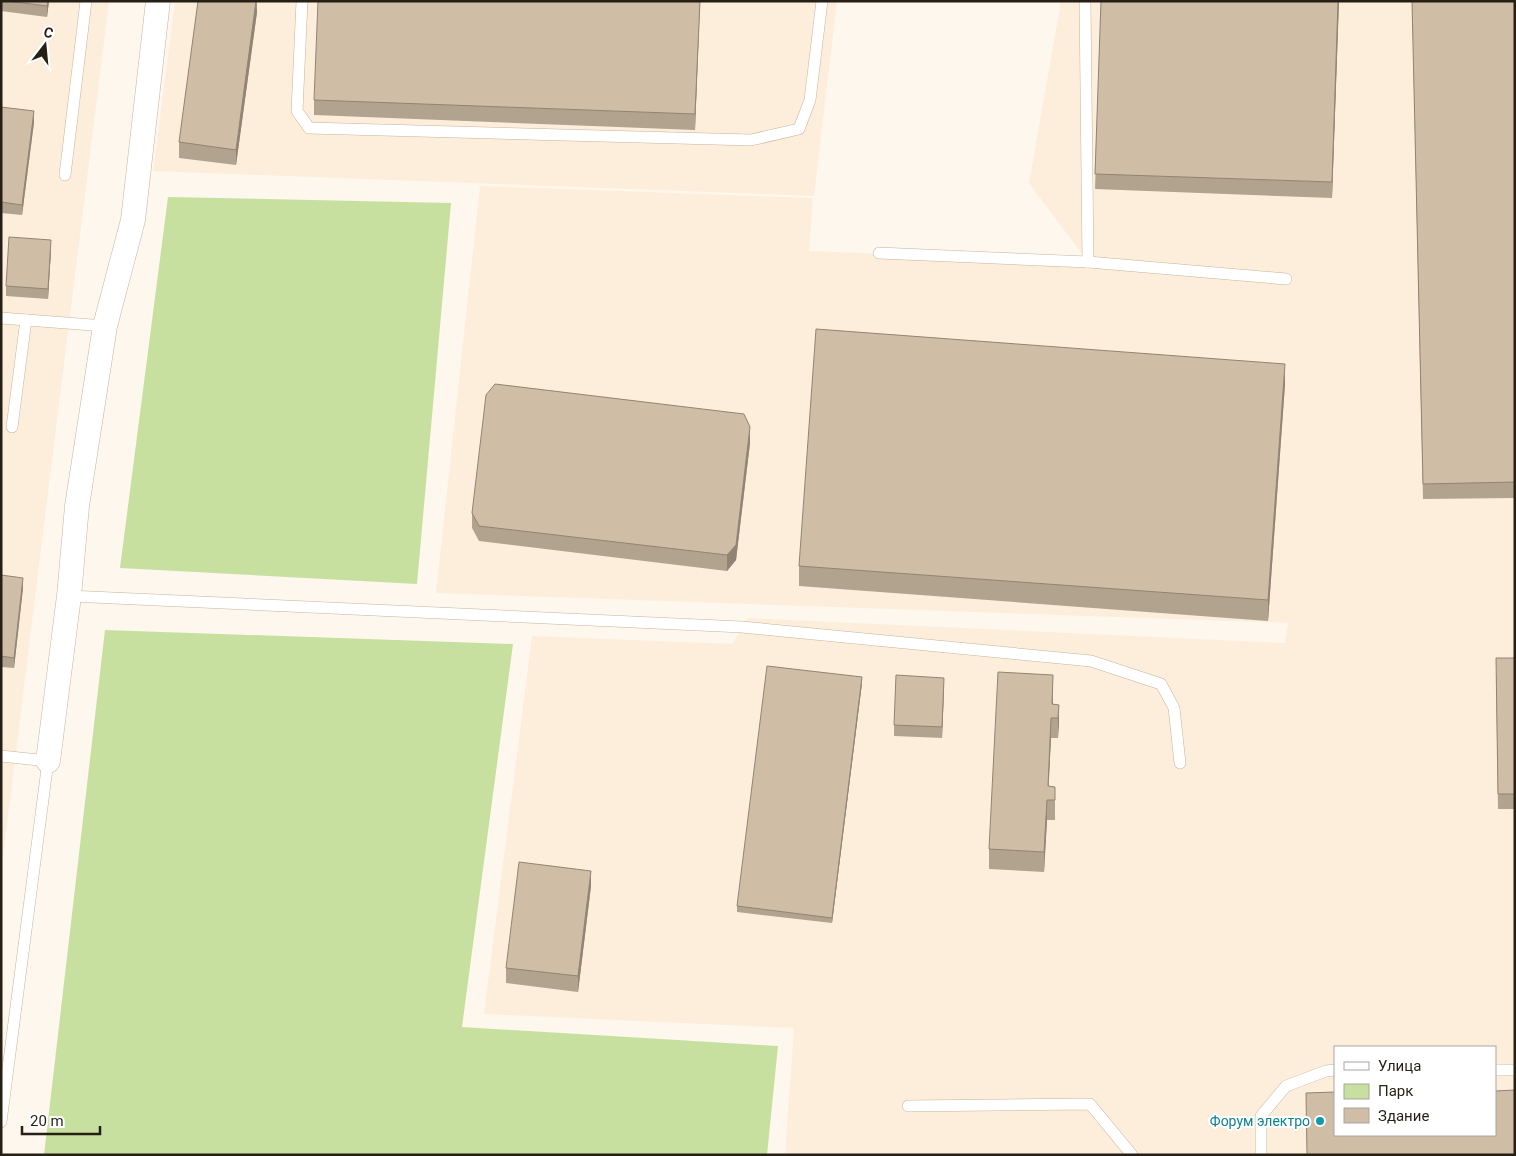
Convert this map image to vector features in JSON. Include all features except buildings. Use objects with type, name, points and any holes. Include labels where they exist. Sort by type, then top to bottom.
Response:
[{"type":"street","points":[[48,761],[70,596],[77,506],[106,326],[133,220],[158,1]]},
{"type":"lane","points":[[65,175],[86,1]]},
{"type":"lane","points":[[302,1],[297,111],[309,128],[751,140],[799,129],[810,100],[822,1]]},
{"type":"lane","points":[[1085,1],[1088,262]]},
{"type":"lane","points":[[879,253],[1088,262],[1286,279]]},
{"type":"lane","points":[[1,318],[106,326]]},
{"type":"lane","points":[[12,427],[26,320]]},
{"type":"lane","points":[[70,596],[742,627],[1091,661],[1161,684],[1174,708],[1180,763]]},
{"type":"lane","points":[[1,756],[48,761],[1,1122]]},
{"type":"lane","points":[[1261,1155],[1261,1116],[1286,1086],[1326,1070],[1334,1070]]},
{"type":"lane","points":[[1496,1070],[1515,1070]]},
{"type":"lane","points":[[908,1106],[1090,1104],[1132,1155]]},
{"type":"shaded area","points":[[1,1],[109,1],[1,872]]},
{"type":"shaded area","points":[[175,1],[837,1],[814,196],[153,171]]},
{"type":"shaded area","points":[[1061,1],[1515,1],[1515,1155],[785,1155],[794,1028],[484,1014],[532,636],[732,644],[748,618],[1285,643],[1288,623],[436,593],[480,186],[813,198],[809,251],[1088,262],[1029,183]]},
{"type":"green space","points":[[168,197],[451,203],[417,584],[120,568]]},
{"type":"green space","points":[[105,630],[513,644],[462,1027],[778,1046],[767,1155],[44,1155]]},
{"type":"place","name":"Форум электро","points":[[1320,1121]]}]
